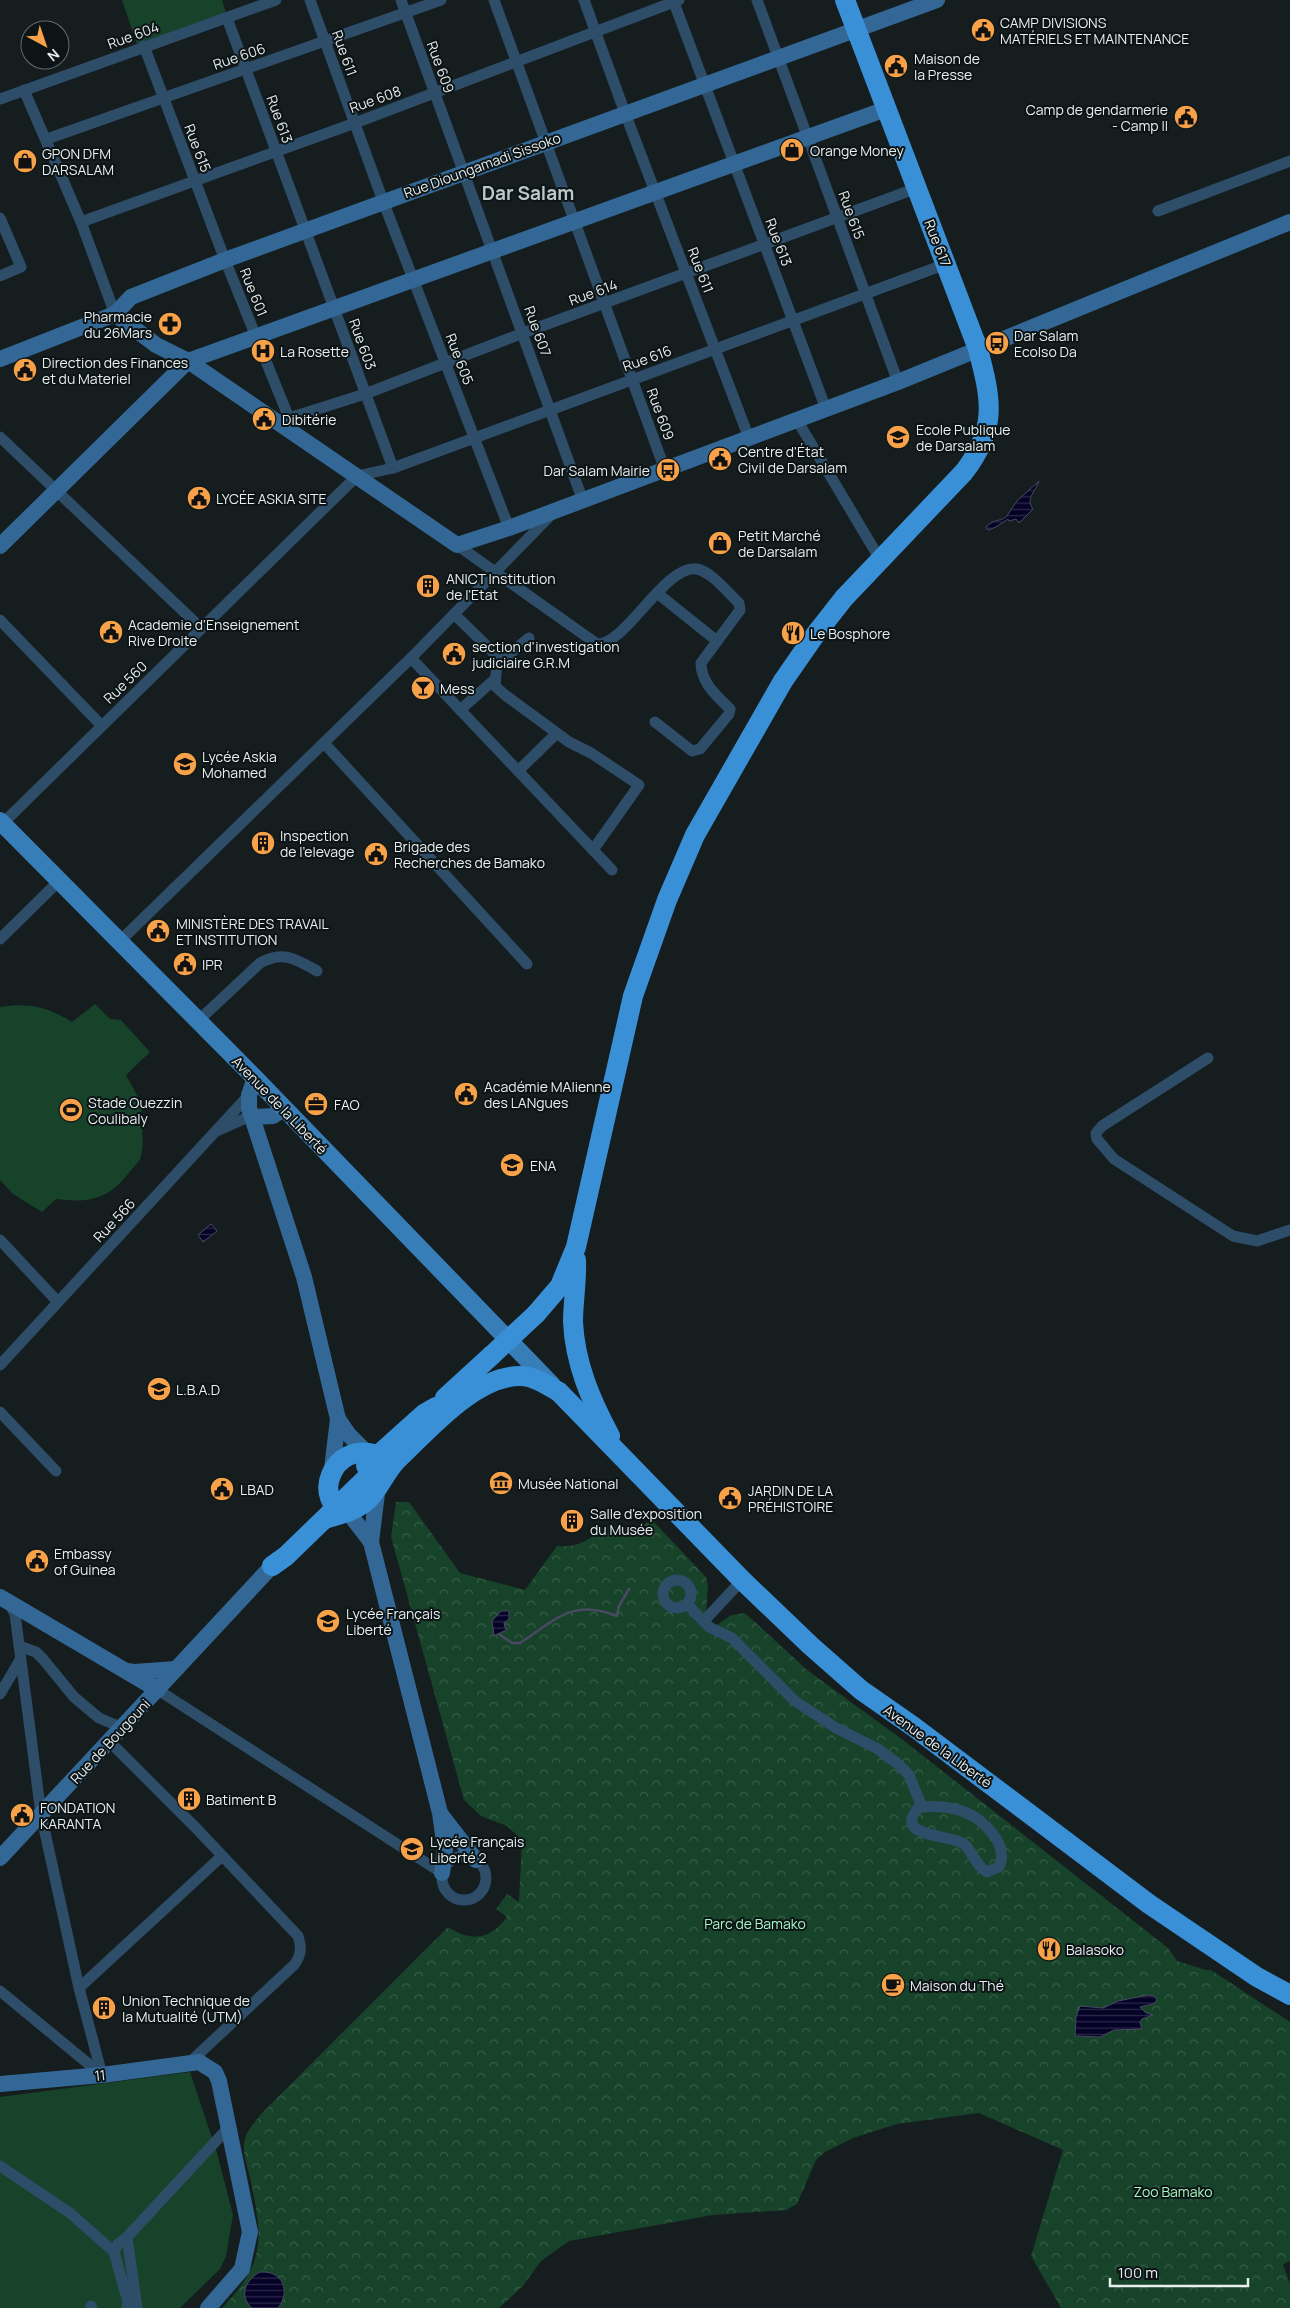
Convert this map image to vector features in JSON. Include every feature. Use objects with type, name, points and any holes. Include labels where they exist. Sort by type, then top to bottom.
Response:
[{"type":"highway","name":"Rue 617","points":[[576,1247],[633,996],[667,900],[695,834],[783,681],[844,598],[954,484],[975,458],[985,437],[989,416],[989,390],[978,349],[845,0]]},
{"type":"highway","points":[[272,1566],[286,1556],[335,1509],[374,1457],[424,1414],[436,1407],[536,1314],[560,1286],[576,1247]]},
{"type":"highway","points":[[576,1247],[573,1321],[578,1360],[592,1402],[621,1456]]},
{"type":"highway","points":[[335,1509],[369,1499],[396,1461],[467,1395],[482,1385],[520,1376],[534,1378],[559,1392],[621,1456]]},
{"type":"highway","points":[[335,1509],[329,1484],[332,1469],[351,1454],[374,1457]]},
{"type":"highway","name":"Avenue de la Liberté","points":[[621,1456],[742,1580],[811,1646],[861,1690],[914,1727],[1149,1904],[1256,1977],[1290,1995]]},
{"type":"main road","name":"Avenue de la Liberté","points":[[1,823],[60,880],[255,1078],[559,1392]]},
{"type":"street","name":"Rue 604","points":[[0,99],[276,0]]},
{"type":"street","name":"Rue 611","points":[[310,0],[383,201]]},
{"type":"street","name":"Rue 609","points":[[401,0],[464,172]]},
{"type":"street","name":"Rue 606","points":[[47,139],[441,0]]},
{"type":"street","points":[[494,0],[546,142]]},
{"type":"street","points":[[584,0],[625,113]]},
{"type":"street","points":[[757,0],[778,58]]},
{"type":"street","name":"Rue Dioungamadi Sissoko","points":[[115,314],[131,297],[225,260],[937,0]]},
{"type":"street","points":[[675,1],[705,85]]},
{"type":"street","name":"Rue 608","points":[[81,222],[435,93],[596,33],[675,1]]},
{"type":"street","name":"Rue 613","points":[[227,18],[304,231]]},
{"type":"street","name":"Rue 615","points":[[144,46],[225,260]]},
{"type":"street","name":"Rue 615","points":[[778,58],[898,382]]},
{"type":"street","name":"Rue 613","points":[[705,85],[826,409]]},
{"type":"street","points":[[24,90],[47,139],[81,222],[115,314],[156,345],[188,362],[287,422],[357,476],[597,644],[610,642],[657,593],[686,571],[696,569],[705,572],[740,606],[701,663],[701,669],[712,691],[730,709],[729,714],[700,749],[696,751],[692,751],[655,722]]},
{"type":"street","points":[[0,546],[188,362],[886,109]]},
{"type":"street","name":"Rue 611","points":[[625,113],[749,438]]},
{"type":"street","name":"Rue 609","points":[[546,142],[665,470]]},
{"type":"street","points":[[1158,211],[1290,161]]},
{"type":"street","name":"Rue 607","points":[[464,172],[583,500]]},
{"type":"street","name":"Rue 614","points":[[287,422],[837,216],[917,188]]},
{"type":"street","name":"Rue 605","points":[[383,201],[509,528]]},
{"type":"street","points":[[0,218],[20,267],[0,276]]},
{"type":"street","points":[[457,545],[554,512],[898,382],[1290,222]]},
{"type":"street","name":"Rue 603","points":[[304,231],[393,468]]},
{"type":"street","name":"Rue 601","points":[[225,260],[287,422]]},
{"type":"street","name":"Rue 616","points":[[357,476],[393,468],[946,264]]},
{"type":"street","points":[[0,360],[115,314]]},
{"type":"street","points":[[797,420],[881,561]]},
{"type":"street","points":[[0,437],[201,628]]},
{"type":"street","name":"Rue 560","points":[[1,823],[357,476]]},
{"type":"street","points":[[119,942],[411,658],[554,512]]},
{"type":"street","points":[[657,593],[717,641]]},
{"type":"street","points":[[454,614],[493,652],[496,664],[495,686],[557,733],[639,785],[593,850]]},
{"type":"street","points":[[0,620],[101,725]]},
{"type":"street","points":[[496,664],[529,638]]},
{"type":"street","points":[[411,658],[612,870]]},
{"type":"street","points":[[460,710],[494,680]]},
{"type":"street","points":[[518,771],[557,733]]},
{"type":"street","points":[[324,743],[527,964]]},
{"type":"street","points":[[0,938],[60,880]]},
{"type":"street","points":[[198,1021],[260,963],[273,956],[286,956],[317,971]]},
{"type":"street","points":[[1208,1058],[1102,1126],[1096,1133],[1097,1139],[1114,1159],[1233,1236],[1257,1241],[1290,1230]]},
{"type":"street","points":[[255,1078],[249,1095],[250,1108],[304,1277],[338,1418],[349,1435],[374,1457],[378,1486],[370,1542],[440,1813],[445,1849],[442,1873],[443,1883],[449,1894],[461,1900],[473,1898],[479,1894],[485,1882],[484,1870],[440,1813]]},
{"type":"street","name":"Rue 566","points":[[0,1365],[218,1131],[228,1117],[249,1095]]},
{"type":"street","points":[[218,1131],[246,1118],[273,1116],[283,1109]]},
{"type":"street","points":[[0,1240],[58,1302]]},
{"type":"street","points":[[0,1412],[56,1471]]},
{"type":"street","points":[[332,1469],[338,1418]]},
{"type":"street","points":[[335,1509],[370,1542]]},
{"type":"street","name":"Rue de Bougouni","points":[[0,1858],[272,1566]]},
{"type":"street","points":[[704,1621],[742,1580]]},
{"type":"street","points":[[5,1600],[158,1690],[442,1873]]},
{"type":"street","points":[[5,1600],[15,1614],[41,1814],[79,1988],[102,2075]]},
{"type":"street","points":[[687,1604],[709,1627],[732,1638],[795,1701],[809,1712],[878,1750],[898,1764],[909,1775],[921,1805]]},
{"type":"street","points":[[19,1646],[36,1652],[74,1697],[99,1718],[123,1728]]},
{"type":"street","points":[[0,1694],[20,1660]]},
{"type":"street","points":[[124,1670],[134,1672],[176,1669]]},
{"type":"street","points":[[110,1742],[298,1936],[301,1944],[299,1959],[294,1965],[194,2062],[215,2072],[219,2081],[250,2232],[242,2269],[208,2308]]},
{"type":"street","points":[[921,1805],[963,1811],[986,1827],[997,1838],[1001,1849],[1003,1859],[999,1867],[987,1872],[982,1870],[961,1842],[947,1837],[921,1833],[914,1826],[913,1820],[915,1812],[921,1805]]},
{"type":"street","points":[[79,1988],[222,1856]]},
{"type":"street","points":[[442,1873],[446,1866],[460,1857],[476,1860]]},
{"type":"street","points":[[0,1991],[102,2075]]},
{"type":"street","name":"11","points":[[0,2084],[102,2075],[194,2062]]},
{"type":"street","points":[[114,2252],[118,2244],[127,2237],[229,2127]]},
{"type":"street","points":[[0,2166],[70,2213],[114,2252],[128,2302],[127,2308]]},
{"type":"street","points":[[127,2237],[137,2308]]},
{"type":"green space","points":[[122,0],[222,0],[227,16],[138,47]]},
{"type":"green space","name":"Stade Ouezzin Coulibaly","points":[[95,1004],[110,1019],[121,1020],[150,1052],[126,1075],[144,1108],[140,1113],[143,1136],[142,1154],[139,1161],[120,1183],[105,1194],[87,1200],[56,1199],[42,1212],[13,1194],[0,1180],[0,1007],[20,1005],[38,1007],[72,1022]]},
{"type":"green space","name":"Parc de Bamako","points":[[396,1502],[409,1502],[460,1573],[525,1590],[557,1546],[571,1546],[583,1542],[605,1526],[637,1529],[652,1520],[706,1577],[708,1586],[706,1616],[716,1626],[731,1615],[744,1613],[807,1670],[903,1740],[1168,1948],[1177,1961],[1211,1970],[1290,2022],[1290,2261],[1283,2264],[1290,2284],[1290,2308],[1061,2308],[1031,2256],[1063,2150],[979,2113],[897,2124],[853,2138],[825,2152],[816,2160],[797,2204],[786,2210],[713,2215],[569,2241],[541,2261],[522,2287],[499,2308],[222,2308],[246,2278],[257,2250],[258,2220],[245,2158],[244,2144],[246,2136],[261,2114],[448,1927],[465,1935],[480,1936],[487,1934],[501,1925],[507,1917],[496,1909],[507,1894],[519,1902],[522,1840],[507,1826],[481,1816],[464,1800],[391,1537]]},
{"type":"green space","points":[[190,2072],[217,2153],[233,2215],[226,2256],[220,2269],[180,2308],[0,2308],[0,2097]]},
{"type":"shaded area","points":[[1039,481],[1030,501],[1033,509],[1019,523],[1016,519],[1009,521],[1008,519],[988,530],[986,527],[992,522],[1006,517],[1017,501]]},
{"type":"shaded area","points":[[211,1224],[217,1231],[203,1242],[198,1235]]},
{"type":"shaded area","points":[[501,1611],[509,1611],[509,1619],[504,1623],[505,1628],[508,1629],[494,1636],[492,1621]]},
{"type":"shaded area","points":[[1148,1995],[1154,1996],[1157,2000],[1153,2004],[1140,2007],[1146,2013],[1153,2015],[1142,2019],[1140,2022],[1142,2029],[1114,2030],[1100,2037],[1075,2036],[1076,2017],[1080,2006],[1103,2008],[1118,2001]]},
{"type":"shaded area","points":[[260,2272],[268,2272],[279,2278],[283,2283],[284,2295],[278,2308],[252,2308],[245,2298],[248,2283]]},
{"type":"waterway","points":[[499,1634],[512,1643],[520,1643],[565,1614],[588,1609],[617,1616],[619,1606],[629,1589]]},
{"type":"place","name":"CAMP DIVISIONS MATÉRIELS ET MAINTENANCE","points":[[983,30]]},
{"type":"place","name":"Maison de la Presse","points":[[896,66]]},
{"type":"place","name":"Camp de gendarmerie - Camp II","points":[[1186,117]]},
{"type":"place","name":"Orange Money","points":[[792,150]]},
{"type":"place","name":"GPON DFM DARSALAM","points":[[25,161]]},
{"type":"place","name":"Pharmacie du 26Mars","points":[[170,324]]},
{"type":"place","name":"Dar Salam Ecolso Da","points":[[997,343]]},
{"type":"place","name":"La Rosette","points":[[263,351]]},
{"type":"place","name":"Direction des Finances et du Materiel","points":[[25,370]]},
{"type":"place","name":"Dibitérie","points":[[264,419]]},
{"type":"place","name":"Ecole Publique de Darsalam","points":[[898,437]]},
{"type":"place","name":"Centre d'État Civil de Darsalam","points":[[720,459]]},
{"type":"place","name":"Dar Salam Mairie","points":[[668,470]]},
{"type":"place","name":"LYCÉE ASKIA SITE","points":[[199,498]]},
{"type":"place","name":"Petit Marché de Darsalam","points":[[720,543]]},
{"type":"place","name":"ANICT Institution de l'Etat","points":[[428,586]]},
{"type":"place","name":"Academie d'Enseignement Rive Droite","points":[[111,632]]},
{"type":"place","name":"Le Bosphore","points":[[793,633]]},
{"type":"place","name":"section d'investigation judiciaire G.R.M","points":[[454,654]]},
{"type":"place","name":"Mess","points":[[423,688]]},
{"type":"place","name":"Lycée Askia Mohamed","points":[[185,764]]},
{"type":"place","name":"Inspection de l'elevage","points":[[263,843]]},
{"type":"place","name":"Brigade des Recherches de Bamako","points":[[376,854]]},
{"type":"place","name":"MINISTÈRE DES TRAVAIL ET INSTITUTION","points":[[158,931]]},
{"type":"place","name":"IPR","points":[[185,964]]},
{"type":"place","name":"Académie MAlienne des LANgues","points":[[466,1094]]},
{"type":"place","name":"FAO","points":[[316,1104]]},
{"type":"place","name":"Stade Ouezzin Coulibaly","points":[[71,1110]]},
{"type":"place","name":"ENA","points":[[512,1165]]},
{"type":"place","name":"L.B.A.D","points":[[159,1389]]},
{"type":"place","name":"Musée National","points":[[501,1483]]},
{"type":"place","name":"LBAD","points":[[222,1489]]},
{"type":"place","name":"JARDIN DE LA PRÉHISTOIRE","points":[[730,1498]]},
{"type":"place","name":"Salle d'exposition du Musée","points":[[572,1521]]},
{"type":"place","name":"Embassy of Guinea","points":[[37,1561]]},
{"type":"place","name":"Lycée Français Liberté","points":[[328,1621]]},
{"type":"place","name":"Batiment B","points":[[189,1799]]},
{"type":"place","name":"FONDATION KARANTA","points":[[22,1815]]},
{"type":"place","name":"Lycée Français Liberté 2","points":[[412,1849]]},
{"type":"place","name":"Balasoko","points":[[1049,1949]]},
{"type":"place","name":"Maison du Thé","points":[[893,1985]]},
{"type":"place","name":"Union Technique de la Mutualité (UTM)","points":[[104,2008]]},
{"type":"district","name":"Dar Salam","points":[[528,193]]},
{"type":"park label","name":"Zoo Bamako","points":[[1173,2191]]}]
